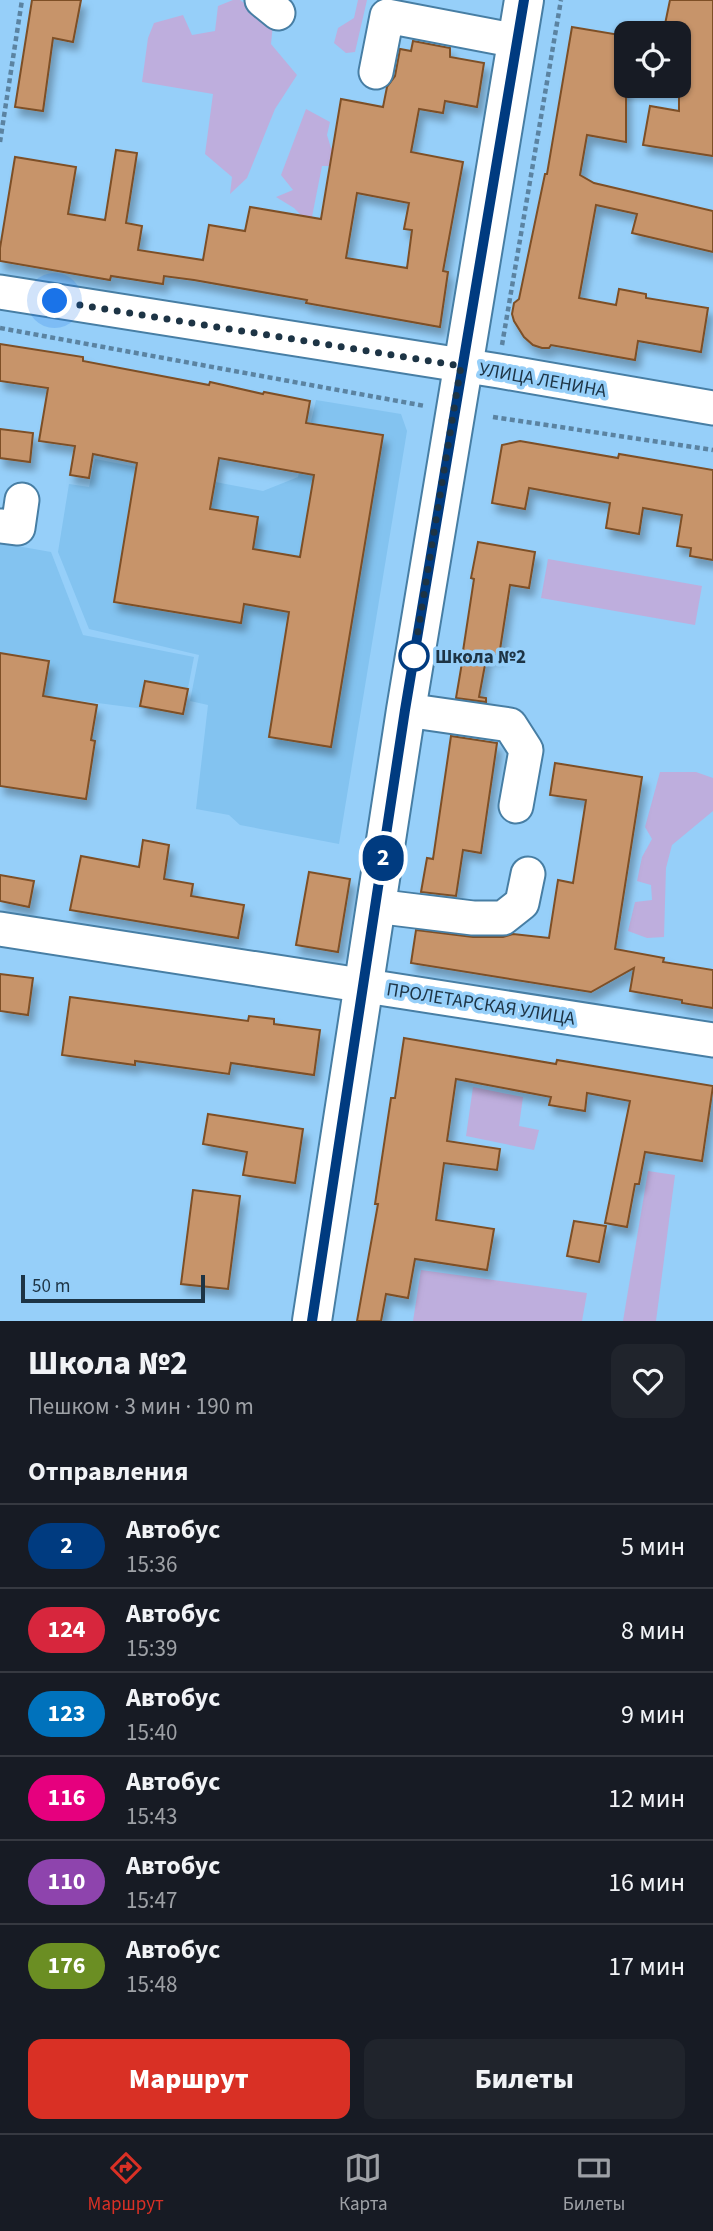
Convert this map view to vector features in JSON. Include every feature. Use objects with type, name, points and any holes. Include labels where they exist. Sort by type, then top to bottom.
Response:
[{"type":"main road","points":[[312,1321],[405,710],[524,0]]},
{"type":"street","points":[[376,72],[387,16],[517,41]]},
{"type":"street","name":"УЛИЦА ЛЕНИНА","points":[[0,292],[713,408]]},
{"type":"street","points":[[0,526],[18,528],[22,500]]},
{"type":"street","points":[[405,710],[510,725],[526,750],[516,806]]},
{"type":"street","points":[[375,906],[473,918],[503,918],[522,902],[528,874]]},
{"type":"street","name":"ПРОЛЕТАРСКАЯ УЛИЦА","points":[[0,929],[713,1040]]},
{"type":"path","points":[[0,142],[22,0]]},
{"type":"path","points":[[501,345],[561,0]]},
{"type":"path","points":[[0,328],[429,407]]},
{"type":"path","points":[[493,417],[713,450]]},
{"type":"shaded area","points":[[240,0],[273,24],[271,44],[297,75],[275,109],[247,178],[230,194],[232,177],[205,154],[213,94],[142,82],[148,38],[154,23],[183,15],[192,35],[215,31],[218,6]]},
{"type":"shaded area","points":[[358,0],[367,0],[355,52],[346,53],[334,43],[338,28],[354,18]]},
{"type":"shaded area","points":[[306,109],[330,122],[327,135],[331,148],[343,152],[337,166],[322,166],[297,293],[305,219],[294,208],[276,197],[293,190],[281,175]]},
{"type":"shaded area","points":[[316,400],[401,414],[407,431],[339,844],[240,825],[229,815],[196,809],[208,705],[190,701],[199,655],[89,629],[58,552],[69,484],[89,487],[95,459],[263,491],[298,477]]},
{"type":"shaded area","points":[[0,543],[51,552],[83,635],[194,657],[183,714],[43,696],[0,653]]},
{"type":"shaded area","points":[[548,559],[702,586],[695,625],[541,598]]},
{"type":"shaded area","points":[[660,772],[696,772],[713,778],[713,811],[672,845],[666,868],[664,937],[647,938],[628,931],[635,902],[652,900],[651,885],[637,881],[642,857],[652,839],[645,827]]},
{"type":"shaded area","points":[[473,1087],[523,1097],[519,1126],[539,1130],[534,1150],[466,1136]]},
{"type":"shaded area","points":[[648,1171],[675,1175],[656,1321],[623,1321]]},
{"type":"shaded area","points":[[421,1270],[587,1293],[582,1321],[413,1321]]},
{"type":"building","points":[[32,0],[81,0],[73,42],[53,38],[43,111],[15,107]]},
{"type":"building","points":[[670,0],[713,0],[713,156],[643,145],[650,106],[679,111],[679,98],[691,98],[691,21],[666,21]]},
{"type":"building","points":[[572,27],[614,34],[614,98],[626,98],[626,142],[587,135],[580,175],[594,183],[713,211],[713,252],[632,233],[637,214],[596,205],[579,298],[616,305],[619,289],[646,294],[646,298],[708,308],[701,352],[638,341],[635,360],[551,345],[549,348],[542,348],[533,345],[524,337],[512,314],[514,303],[519,299],[547,174]]},
{"type":"building","points":[[413,41],[450,48],[450,57],[484,63],[477,107],[445,101],[443,113],[419,109],[411,152],[463,162],[443,271],[448,272],[440,327],[194,280],[164,276],[163,284],[111,276],[110,280],[0,261],[15,157],[76,167],[68,214],[105,220],[116,150],[137,153],[126,223],[142,226],[138,250],[203,260],[209,225],[245,231],[250,207],[321,219],[341,99],[383,107],[387,87],[395,76],[400,49],[411,51]],"holes":[[[357,193],[409,203],[404,229],[412,230],[407,268],[346,258]]]},
{"type":"building","points":[[0,344],[83,357],[83,361],[209,385],[210,382],[310,401],[306,423],[383,435],[331,747],[269,737],[289,612],[244,604],[241,623],[114,602],[137,463],[93,454],[89,478],[70,475],[75,446],[39,441],[48,388],[0,381]],"holes":[[[219,458],[314,475],[300,557],[253,549],[258,517],[210,509]]]},
{"type":"building","points":[[0,429],[33,433],[30,462],[0,458]]},
{"type":"building","points":[[520,441],[618,458],[619,454],[713,470],[713,560],[690,556],[691,548],[677,546],[682,515],[643,508],[639,534],[606,528],[610,503],[529,488],[525,509],[492,503],[502,445]]},
{"type":"building","points":[[478,542],[535,552],[529,588],[510,585],[499,656],[487,654],[479,697],[486,698],[486,702],[456,698]]},
{"type":"building","points":[[0,653],[49,661],[43,696],[97,705],[91,740],[95,741],[86,799],[0,786]]},
{"type":"building","points":[[145,681],[188,689],[183,714],[140,706]]},
{"type":"building","points":[[451,736],[497,743],[481,853],[463,850],[456,896],[421,892],[427,858],[433,859]]},
{"type":"building","points":[[555,763],[642,777],[615,949],[664,958],[663,962],[713,970],[713,1008],[630,991],[634,968],[591,992],[411,963],[416,930],[473,937],[503,937],[513,934],[549,938],[558,880],[573,883],[586,800],[550,795]]},
{"type":"building","points":[[143,840],[169,845],[164,879],[193,884],[191,896],[244,905],[238,938],[70,910],[81,856],[139,867]]},
{"type":"building","points":[[309,872],[350,879],[338,952],[296,945]]},
{"type":"building","points":[[0,875],[34,881],[29,907],[0,901]]},
{"type":"building","points":[[0,974],[33,978],[28,1015],[0,1011]]},
{"type":"building","points":[[70,997],[248,1021],[249,1016],[274,1019],[274,1024],[320,1030],[314,1075],[231,1063],[229,1074],[135,1061],[135,1065],[62,1055]]},
{"type":"building","points":[[404,1038],[556,1064],[557,1060],[713,1086],[702,1161],[645,1152],[639,1184],[635,1184],[627,1227],[605,1223],[630,1101],[587,1093],[585,1111],[549,1105],[551,1097],[456,1079],[447,1141],[500,1149],[497,1170],[444,1163],[436,1220],[494,1229],[487,1270],[415,1259],[408,1298],[386,1294],[381,1321],[357,1321],[378,1204],[375,1204],[391,1098],[395,1098]]},
{"type":"building","points":[[208,1114],[303,1129],[295,1183],[243,1175],[247,1152],[203,1144]]},
{"type":"building","points":[[193,1190],[240,1196],[228,1289],[181,1284]]},
{"type":"building","points":[[574,1221],[606,1226],[599,1262],[567,1256]]},
{"type":"bus line","name":"2","points":[[312,1321],[405,710],[524,0]]},
{"type":"place","name":"Школа №2","points":[[414,656]]},
{"type":"route","points":[[55,301],[461,366],[414,656]]}]
